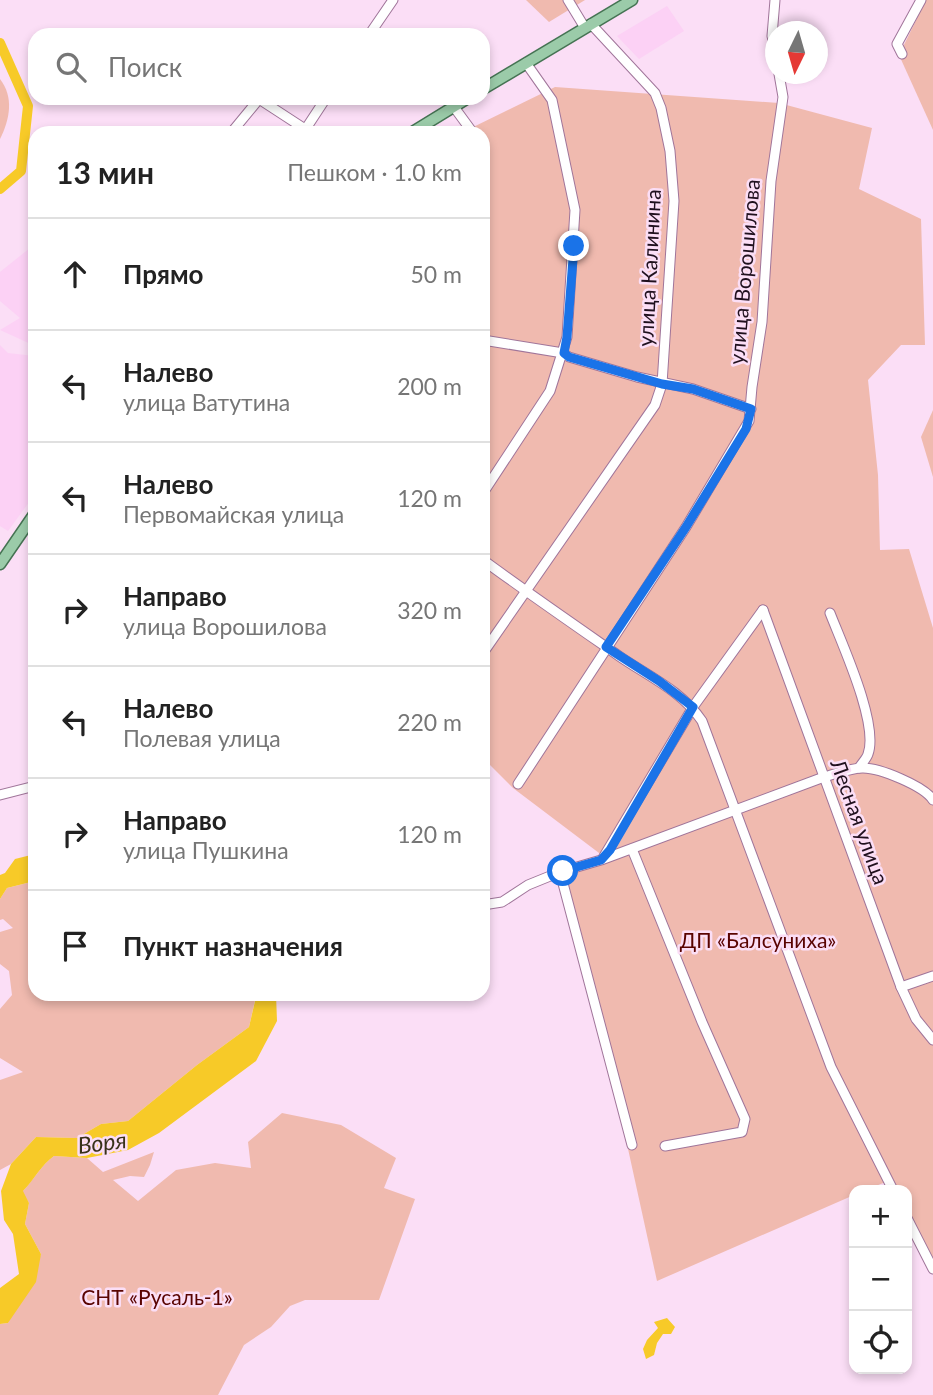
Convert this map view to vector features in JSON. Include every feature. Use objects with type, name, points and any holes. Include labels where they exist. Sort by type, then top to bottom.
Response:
[{"type":"main road","points":[[490,85],[632,0]]},
{"type":"main road","points":[[423,126],[457,105]]},
{"type":"main road","points":[[0,564],[5,547],[28,521]]},
{"type":"street","points":[[374,28],[393,0]]},
{"type":"street","name":"улица Калинина","points":[[490,643],[655,405],[662,384],[674,201],[670,151],[661,108],[655,93],[588,26],[568,0]]},
{"type":"street","points":[[773,21],[775,0]]},
{"type":"street","points":[[902,54],[897,44],[921,0]]},
{"type":"street","points":[[490,482],[551,391],[564,353],[568,324],[575,210],[552,100],[526,63]]},
{"type":"street","name":"улица Ворошилова","points":[[518,784],[686,527],[746,429],[762,322],[771,181],[783,97],[781,84]]},
{"type":"street","points":[[236,126],[254,105]]},
{"type":"street","points":[[267,105],[297,126]]},
{"type":"street","points":[[307,126],[321,105]]},
{"type":"street","points":[[454,107],[468,126]]},
{"type":"street","points":[[490,341],[564,353],[569,357],[662,384],[693,389],[751,409]]},
{"type":"street","points":[[490,565],[693,707],[702,721],[831,1067],[890,1185]]},
{"type":"street","name":"Лесная улица","points":[[693,707],[763,610],[901,987],[916,1019],[933,1040]]},
{"type":"street","points":[[830,612],[867,715],[870,735],[868,754],[859,768]]},
{"type":"street","points":[[601,860],[610,850],[693,707]]},
{"type":"street","points":[[490,904],[502,902],[528,885],[560,872],[632,849],[824,777],[859,768],[876,768],[924,791],[932,798]]},
{"type":"street","points":[[0,795],[28,788]]},
{"type":"street","points":[[632,849],[702,1022],[745,1119],[743,1132],[665,1146]]},
{"type":"street","points":[[560,872],[632,1146]]},
{"type":"street","points":[[901,987],[933,976]]},
{"type":"street","points":[[912,1227],[933,1267]]},
{"type":"shaded area","points":[[667,6],[684,31],[639,59],[617,36]]},
{"type":"shaded area","points":[[28,250],[28,343],[0,330],[20,318],[0,301],[0,272]]},
{"type":"shaded area","points":[[0,345],[8,353],[28,355],[28,504],[8,531],[0,526]]},
{"type":"green space","points":[[526,0],[585,0],[549,22]]},
{"type":"green space","points":[[926,0],[933,0],[933,130],[899,55]]},
{"type":"green space","points":[[0,79],[7,93],[9,108],[0,139]]},
{"type":"green space","name":"ДП «Балсуниха»","points":[[555,87],[779,103],[872,128],[859,189],[921,219],[925,345],[901,345],[868,380],[878,475],[880,550],[909,549],[933,628],[933,1259],[912,1217],[912,1185],[896,1185],[893,1179],[878,1185],[849,1185],[849,1197],[657,1281],[607,1053],[559,875],[603,856],[513,788],[490,765],[490,126],[475,126]]},
{"type":"green space","points":[[933,410],[933,477],[921,437]]},
{"type":"green space","points":[[28,883],[28,1001],[255,1001],[249,1027],[128,1121],[101,1124],[77,1138],[36,1137],[11,1164],[0,1170],[0,1080],[23,1072],[0,1058],[0,1009],[12,995],[9,971],[0,964],[0,932],[13,928],[3,919],[0,920],[0,899],[7,888]]},
{"type":"green space","name":"СНТ «Русаль-1»","points":[[282,1113],[341,1125],[396,1158],[384,1188],[415,1199],[379,1300],[305,1300],[290,1306],[271,1327],[244,1345],[218,1395],[0,1395],[0,1324],[8,1323],[41,1254],[25,1224],[29,1203],[22,1192],[45,1164],[54,1156],[87,1158],[103,1172],[154,1152],[144,1177],[130,1176],[113,1180],[138,1201],[176,1170],[215,1163],[251,1168],[248,1142]]},
{"type":"water","points":[[28,856],[28,883],[7,888],[0,899],[0,875],[5,873],[15,859]]},
{"type":"water","points":[[255,1001],[276,1001],[277,1021],[256,1061],[159,1133],[128,1150],[87,1158],[54,1156],[45,1164],[23,1191],[29,1203],[25,1224],[41,1254],[36,1282],[8,1323],[0,1324],[0,1288],[19,1274],[13,1234],[4,1220],[1,1191],[11,1164],[36,1137],[77,1138],[101,1124],[128,1121],[249,1027]]},
{"type":"water","points":[[667,1318],[675,1327],[671,1334],[663,1334],[654,1355],[646,1359],[643,1349],[658,1328],[654,1322]]},
{"type":"waterway","name":"Воря","points":[[0,43],[28,106],[21,171],[0,189]]},
{"type":"route","points":[[563,871],[601,860],[610,850],[693,707],[659,681],[606,647],[686,527],[746,429],[751,409],[693,389],[662,384],[569,357],[564,353],[574,246]]}]
